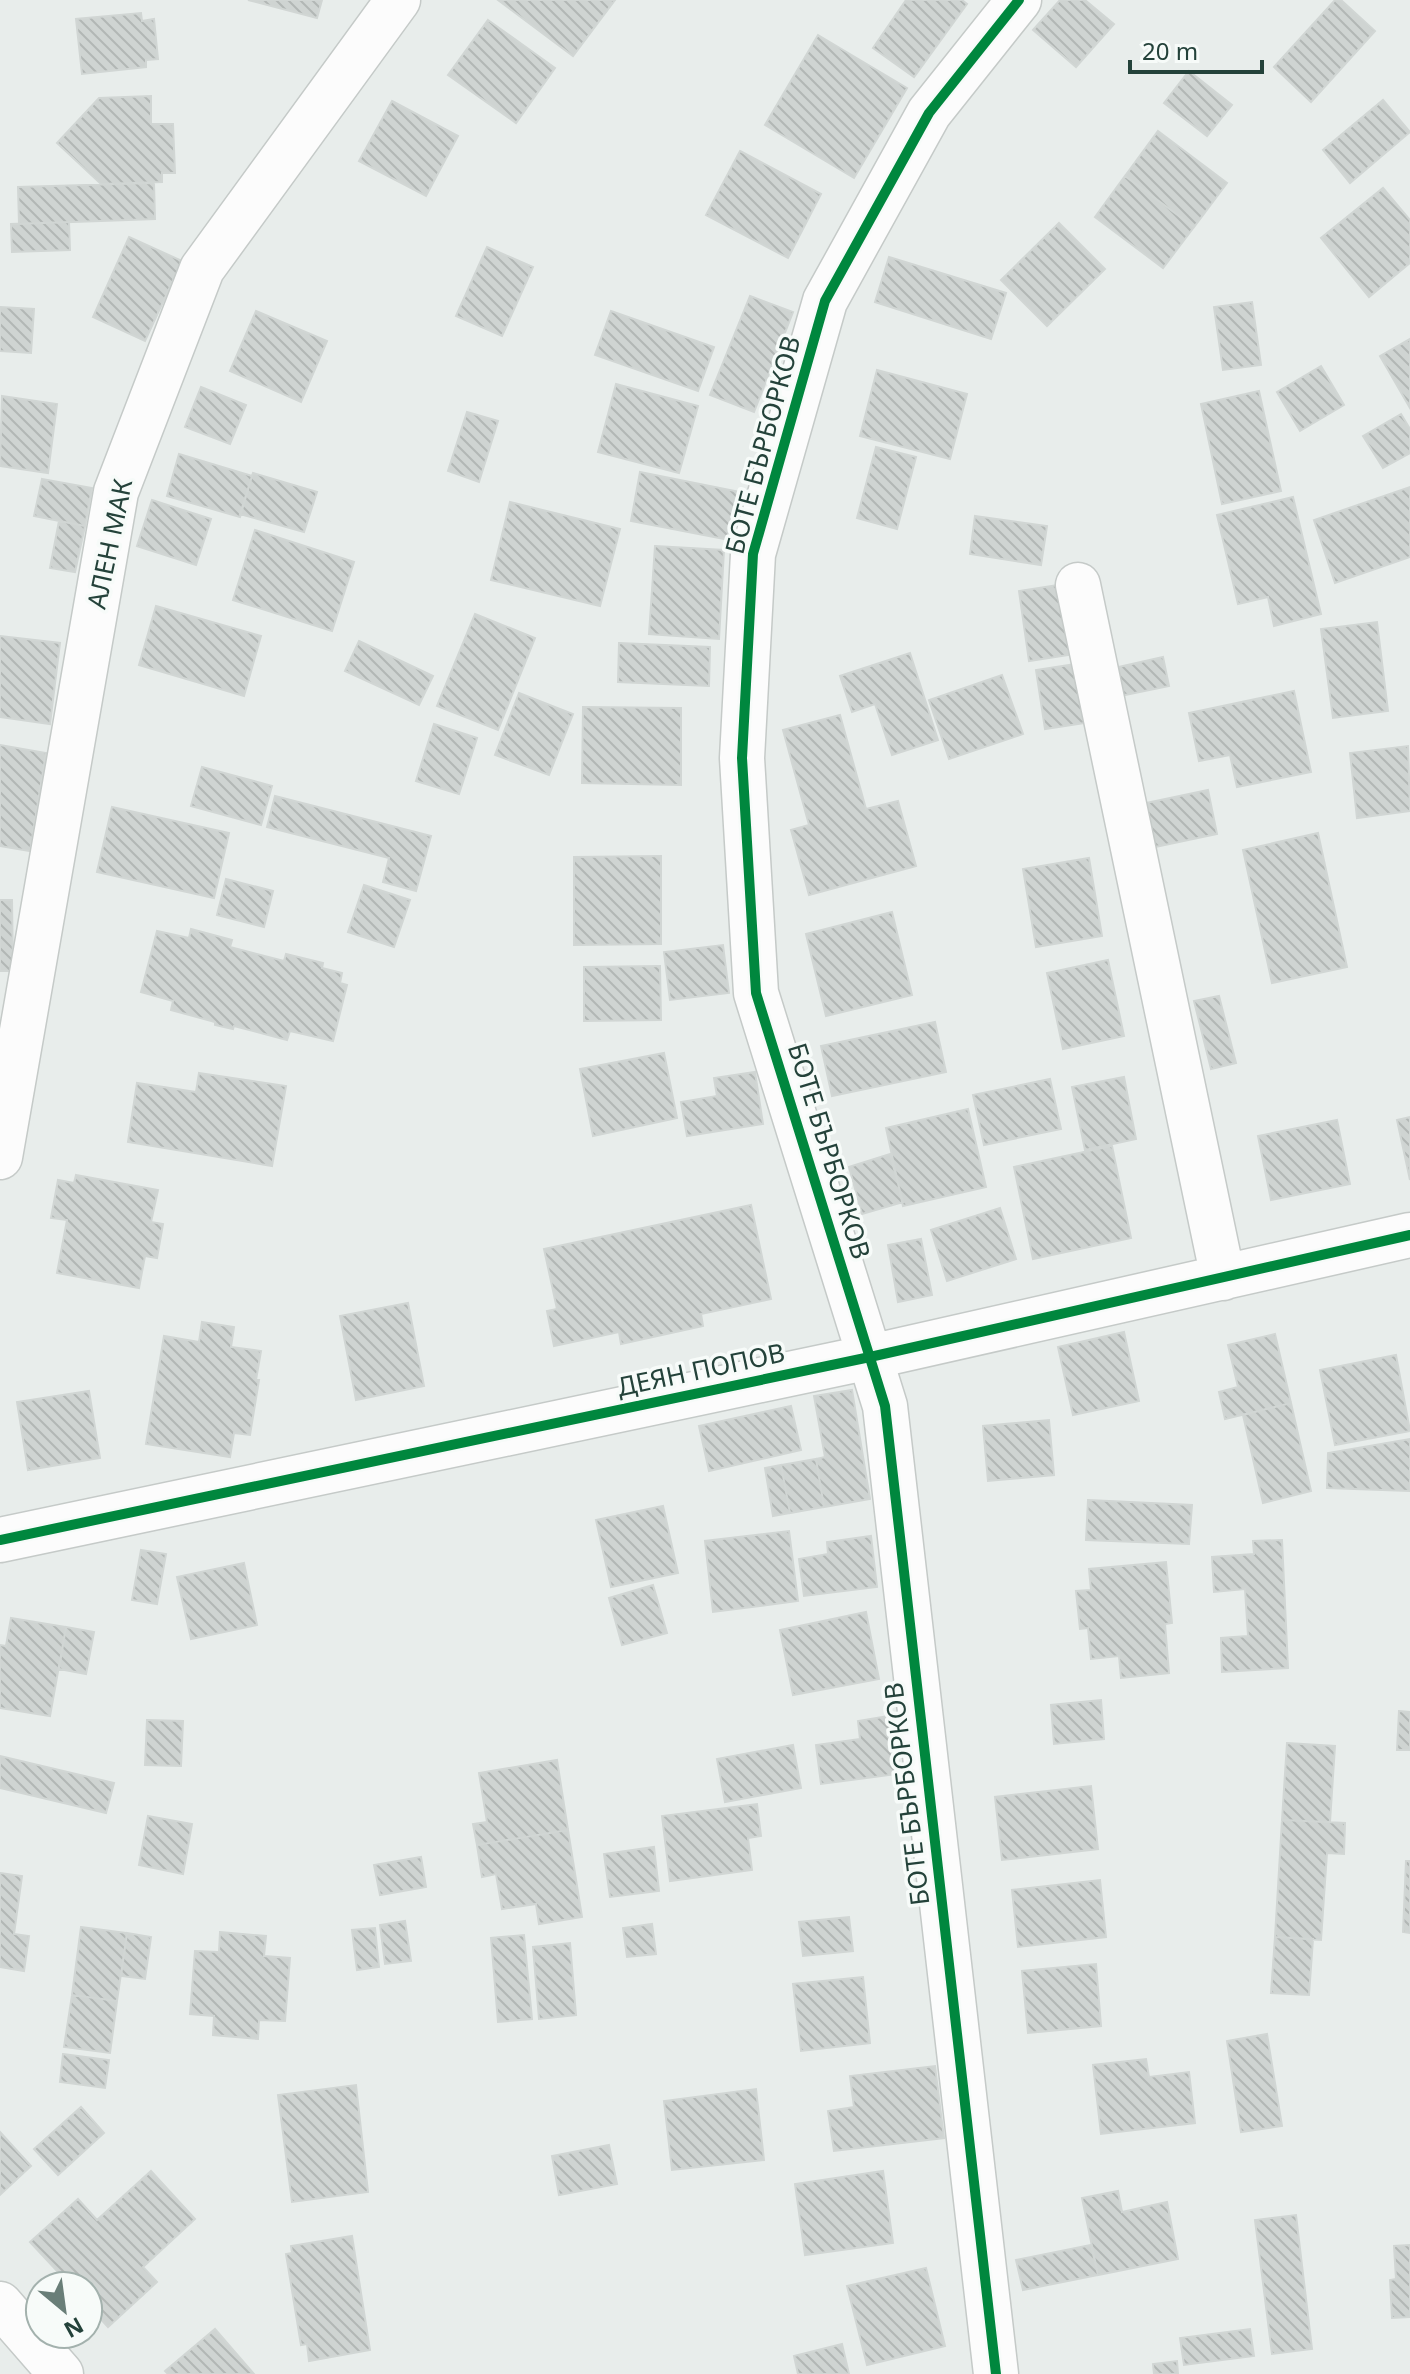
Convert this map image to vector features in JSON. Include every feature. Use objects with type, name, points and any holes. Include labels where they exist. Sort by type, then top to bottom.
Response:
[{"type":"street","name":"АЛЕН МАК","points":[[0,1157],[116,492],[202,269],[398,0]]},
{"type":"street","name":"БОТЕ БЪРБОРКОВ","points":[[996,2374],[885,1406],[756,993],[742,758],[753,554],[825,301],[929,113],[1019,0]]},
{"type":"street","points":[[1078,585],[1223,1278]]},
{"type":"street","name":"ДЕЯН ПОПОВ","points":[[0,1540],[870,1357],[1410,1235]]},
{"type":"street","points":[[0,2304],[61,2374]]},
{"type":"building","points":[[248,0],[322,0],[317,18]]},
{"type":"building","points":[[498,0],[615,0],[573,56]]},
{"type":"building","points":[[906,0],[962,0],[967,4],[914,77],[873,48]]},
{"type":"building","points":[[1060,0],[1085,0],[1114,24],[1076,67],[1033,30]]},
{"type":"building","points":[[1335,0],[1341,0],[1375,31],[1311,102],[1274,67]]},
{"type":"building","points":[[141,13],[142,21],[154,19],[158,59],[146,60],[146,67],[82,74],[76,19]]},
{"type":"building","points":[[488,20],[555,68],[516,123],[448,75]]},
{"type":"building","points":[[818,35],[907,88],[854,178],[765,125]]},
{"type":"building","points":[[1189,71],[1232,105],[1207,136],[1164,103]]},
{"type":"building","points":[[151,96],[151,124],[173,124],[175,173],[162,173],[162,182],[101,184],[57,143],[99,98]]},
{"type":"building","points":[[1383,100],[1410,132],[1350,183],[1323,150]]},
{"type":"building","points":[[392,101],[458,136],[426,196],[359,161]]},
{"type":"building","points":[[1158,131],[1227,183],[1194,227],[1125,176]]},
{"type":"building","points":[[740,151],[821,194],[788,258],[706,215]]},
{"type":"building","points":[[1125,176],[1194,227],[1163,268],[1095,217]]},
{"type":"building","points":[[154,183],[155,219],[19,224],[18,187]]},
{"type":"building","points":[[1383,188],[1410,220],[1410,263],[1369,297],[1321,238]]},
{"type":"building","points":[[69,222],[70,250],[12,252],[11,224]]},
{"type":"building","points":[[1059,223],[1105,269],[1047,326],[1001,280]]},
{"type":"building","points":[[129,237],[182,261],[145,341],[93,317]]},
{"type":"building","points":[[487,247],[533,267],[502,336],[456,316]]},
{"type":"building","points":[[889,257],[1006,293],[991,339],[875,302]]},
{"type":"building","points":[[750,296],[793,312],[754,412],[710,395]]},
{"type":"building","points":[[1252,302],[1261,365],[1223,370],[1214,307]]},
{"type":"building","points":[[0,307],[34,309],[31,353],[0,351]]},
{"type":"building","points":[[256,311],[327,341],[301,402],[230,371]]},
{"type":"building","points":[[611,311],[714,347],[698,391],[595,355]]},
{"type":"building","points":[[1410,339],[1410,408],[1380,356]]},
{"type":"building","points":[[1321,366],[1344,405],[1300,431],[1277,392]]},
{"type":"building","points":[[877,370],[967,394],[950,459],[860,436]]},
{"type":"building","points":[[616,384],[698,406],[679,473],[598,452]]},
{"type":"building","points":[[201,387],[246,405],[230,444],[185,427]]},
{"type":"building","points":[[1259,391],[1281,491],[1222,504],[1201,404]]},
{"type":"building","points":[[2,396],[57,404],[48,473],[0,466]]},
{"type":"building","points":[[467,412],[498,421],[479,482],[448,471]]},
{"type":"building","points":[[1401,414],[1410,429],[1410,453],[1383,468],[1363,436]]},
{"type":"building","points":[[876,447],[916,457],[897,529],[857,518]]},
{"type":"building","points":[[179,454],[252,476],[240,517],[167,496]]},
{"type":"building","points":[[640,472],[745,493],[735,541],[631,521]]},
{"type":"building","points":[[253,473],[317,492],[304,532],[240,514]]},
{"type":"building","points":[[42,479],[92,488],[85,526],[34,516]]},
{"type":"building","points":[[1410,487],[1410,557],[1335,583],[1314,520]]},
{"type":"building","points":[[1293,497],[1321,614],[1274,626],[1268,597],[1238,604],[1217,515]]},
{"type":"building","points":[[152,500],[211,519],[196,565],[137,546]]},
{"type":"building","points":[[510,502],[620,529],[600,606],[491,580]]},
{"type":"building","points":[[975,516],[1047,526],[1041,565],[970,554]]},
{"type":"building","points":[[59,521],[85,526],[75,572],[50,568]]},
{"type":"building","points":[[255,530],[354,562],[332,631],[233,600]]},
{"type":"building","points":[[655,546],[724,550],[719,639],[649,634]]},
{"type":"building","points":[[1065,584],[1075,654],[1029,661],[1019,591]]},
{"type":"building","points":[[156,606],[261,636],[244,696],[139,665]]},
{"type":"building","points":[[475,614],[535,638],[498,730],[437,706]]},
{"type":"building","points":[[1377,622],[1388,711],[1333,718],[1321,629]]},
{"type":"building","points":[[0,636],[60,643],[50,724],[0,717]]},
{"type":"building","points":[[359,641],[433,676],[419,705],[345,671]]},
{"type":"building","points":[[619,643],[710,647],[709,686],[618,682]]},
{"type":"building","points":[[910,653],[938,740],[892,755],[875,704],[852,712],[840,676]]},
{"type":"building","points":[[1163,657],[1169,686],[1120,696],[1114,668]]},
{"type":"building","points":[[1076,664],[1085,723],[1045,729],[1036,670]]},
{"type":"building","points":[[1002,675],[1023,734],[949,759],[929,700]]},
{"type":"building","points":[[1294,691],[1311,772],[1237,787],[1230,755],[1199,761],[1189,713]]},
{"type":"building","points":[[519,693],[573,714],[549,775],[495,755]]},
{"type":"building","points":[[583,707],[681,708],[681,785],[582,783]]},
{"type":"building","points":[[840,715],[866,809],[898,801],[916,866],[809,895],[791,830],[809,825],[783,730]]},
{"type":"building","points":[[434,724],[477,738],[459,794],[416,781]]},
{"type":"building","points":[[0,745],[46,753],[30,851],[0,846]]},
{"type":"building","points":[[1408,746],[1410,811],[1357,818],[1350,753]]},
{"type":"building","points":[[202,767],[272,786],[261,825],[191,806]]},
{"type":"building","points":[[1208,790],[1217,834],[1155,847],[1146,803]]},
{"type":"building","points":[[275,796],[431,836],[416,891],[383,882],[389,858],[267,827]]},
{"type":"building","points":[[112,807],[229,833],[214,898],[97,872]]},
{"type":"building","points":[[1318,833],[1347,967],[1272,983],[1243,850]]},
{"type":"building","points":[[661,856],[661,944],[574,945],[574,857]]},
{"type":"building","points":[[1089,858],[1102,936],[1036,947],[1023,869]]},
{"type":"building","points":[[226,879],[273,891],[264,927],[217,915]]},
{"type":"building","points":[[364,885],[410,900],[394,947],[348,932]]},
{"type":"building","points":[[0,900],[12,900],[13,971],[0,971]]},
{"type":"building","points":[[892,912],[912,995],[826,1016],[806,934]]},
{"type":"building","points":[[191,929],[232,940],[230,947],[284,961],[286,954],[323,963],[322,968],[342,973],[340,983],[347,985],[333,1041],[290,1031],[287,1040],[234,1026],[233,1029],[215,1025],[215,1022],[171,1010],[173,1001],[141,992],[157,931],[189,938]]},
{"type":"building","points":[[723,945],[729,993],[670,1000],[664,952]]},
{"type":"building","points":[[1108,960],[1124,1036],[1063,1049],[1047,973]]},
{"type":"building","points":[[660,966],[661,1020],[584,1021],[584,967]]},
{"type":"building","points":[[1219,996],[1236,1063],[1211,1069],[1194,1001]]},
{"type":"building","points":[[935,1022],[946,1072],[832,1096],[821,1046]]},
{"type":"building","points":[[664,1053],[677,1118],[593,1136],[580,1069]]},
{"type":"building","points":[[755,1072],[763,1124],[687,1136],[681,1102],[717,1096],[714,1078]]},
{"type":"building","points":[[199,1073],[286,1086],[272,1166],[128,1142],[137,1083],[196,1092]]},
{"type":"building","points":[[1124,1077],[1136,1139],[1085,1150],[1072,1087]]},
{"type":"building","points":[[1050,1079],[1061,1129],[984,1145],[973,1095]]},
{"type":"building","points":[[968,1109],[986,1187],[903,1206],[886,1128]]},
{"type":"building","points":[[1410,1117],[1410,1180],[1397,1120]]},
{"type":"building","points":[[1337,1120],[1350,1184],[1271,1200],[1258,1136]]},
{"type":"building","points":[[1112,1146],[1131,1238],[1033,1259],[1014,1167]]},
{"type":"building","points":[[890,1154],[903,1202],[862,1214],[849,1167]]},
{"type":"building","points":[[76,1175],[158,1190],[151,1222],[163,1224],[157,1258],[145,1256],[139,1288],[57,1273],[67,1220],[51,1218],[58,1180],[74,1183]]},
{"type":"building","points":[[751,1205],[771,1299],[701,1314],[703,1326],[621,1344],[619,1332],[554,1346],[547,1311],[557,1309],[544,1249]]},
{"type":"building","points":[[1000,1208],[1016,1259],[947,1281],[931,1230]]},
{"type":"building","points":[[921,1239],[932,1295],[898,1302],[888,1245]]},
{"type":"building","points":[[408,1303],[424,1386],[356,1400],[340,1316]]},
{"type":"building","points":[[202,1322],[234,1327],[231,1347],[261,1351],[250,1435],[234,1433],[230,1457],[146,1444],[164,1336],[199,1342]]},
{"type":"building","points":[[1124,1332],[1139,1401],[1073,1415],[1058,1347]]},
{"type":"building","points":[[1275,1334],[1291,1403],[1225,1419],[1219,1392],[1238,1387],[1228,1345]]},
{"type":"building","points":[[1396,1355],[1410,1431],[1335,1445],[1320,1370]]},
{"type":"building","points":[[852,1390],[870,1499],[824,1507],[816,1459],[825,1457],[814,1396]]},
{"type":"building","points":[[89,1391],[100,1458],[28,1470],[17,1402]]},
{"type":"building","points":[[1291,1403],[1311,1491],[1263,1503],[1243,1415]]},
{"type":"building","points":[[791,1406],[801,1450],[709,1471],[699,1426]]},
{"type":"building","points":[[1049,1420],[1054,1475],[988,1481],[983,1426]]},
{"type":"building","points":[[1410,1439],[1410,1491],[1327,1488],[1328,1453]]},
{"type":"building","points":[[816,1459],[824,1507],[790,1513],[781,1465]]},
{"type":"building","points":[[781,1465],[790,1513],[773,1516],[765,1468]]},
{"type":"building","points":[[1088,1500],[1192,1505],[1189,1544],[1086,1540]]},
{"type":"building","points":[[663,1506],[678,1573],[611,1587],[596,1520]]},
{"type":"building","points":[[789,1531],[798,1601],[713,1612],[705,1541]]},
{"type":"building","points":[[871,1536],[877,1587],[804,1596],[799,1559],[828,1554],[827,1542]]},
{"type":"building","points":[[1282,1540],[1288,1668],[1222,1672],[1221,1638],[1248,1636],[1245,1589],[1214,1592],[1212,1557],[1254,1554],[1253,1541]]},
{"type":"building","points":[[141,1550],[166,1554],[157,1604],[132,1600]]},
{"type":"building","points":[[1166,1562],[1172,1623],[1165,1624],[1169,1673],[1121,1678],[1119,1656],[1091,1659],[1088,1628],[1080,1629],[1076,1591],[1091,1590],[1089,1569]]},
{"type":"building","points":[[244,1563],[257,1625],[191,1639],[177,1577]]},
{"type":"building","points":[[653,1585],[667,1633],[622,1645],[609,1598]]},
{"type":"building","points":[[866,1612],[879,1679],[793,1695],[780,1630]]},
{"type":"building","points":[[11,1618],[66,1627],[50,1716],[0,1708],[0,1645],[6,1646]]},
{"type":"building","points":[[66,1627],[94,1632],[86,1674],[59,1669]]},
{"type":"building","points":[[1101,1700],[1104,1739],[1054,1744],[1051,1705]]},
{"type":"building","points":[[1399,1711],[1410,1712],[1410,1750],[1397,1750]]},
{"type":"building","points":[[889,1716],[897,1774],[821,1784],[816,1745],[860,1739],[858,1721]]},
{"type":"building","points":[[147,1720],[183,1721],[181,1766],[145,1765]]},
{"type":"building","points":[[1287,1743],[1335,1746],[1330,1822],[1282,1820]]},
{"type":"building","points":[[793,1745],[801,1788],[725,1802],[717,1759]]},
{"type":"building","points":[[0,1756],[114,1783],[106,1813],[0,1788]]},
{"type":"building","points":[[557,1760],[568,1830],[477,1845],[473,1824],[487,1822],[479,1773]]},
{"type":"building","points":[[1091,1786],[1098,1849],[1002,1860],[995,1797]]},
{"type":"building","points":[[757,1804],[761,1836],[748,1838],[752,1870],[670,1881],[662,1816]]},
{"type":"building","points":[[148,1816],[192,1824],[183,1874],[139,1865]]},
{"type":"building","points":[[1282,1820],[1345,1823],[1344,1854],[1327,1853],[1321,1940],[1275,1937]]},
{"type":"building","points":[[568,1830],[582,1917],[539,1924],[536,1904],[502,1909],[496,1874],[482,1877],[477,1845]]},
{"type":"building","points":[[654,1847],[659,1891],[610,1897],[604,1854]]},
{"type":"building","points":[[421,1857],[426,1887],[380,1895],[374,1865]]},
{"type":"building","points":[[1406,1861],[1410,1861],[1410,1933],[1403,1932]]},
{"type":"building","points":[[0,1873],[22,1876],[14,1934],[29,1936],[24,1971],[0,1967]]},
{"type":"building","points":[[1100,1880],[1106,1937],[1018,1947],[1012,1890]]},
{"type":"building","points":[[849,1917],[853,1951],[803,1956],[799,1922]]},
{"type":"building","points":[[405,1921],[411,1961],[385,1964],[380,1925]]},
{"type":"building","points":[[652,1924],[656,1954],[627,1957],[623,1928]]},
{"type":"building","points":[[81,1927],[127,1933],[117,2001],[72,1995]]},
{"type":"building","points":[[375,1928],[379,1967],[357,1970],[352,1930]]},
{"type":"building","points":[[220,1932],[266,1936],[264,1956],[290,1958],[285,2021],[259,2020],[258,2039],[213,2035],[214,2016],[190,2014],[195,1951],[219,1952]]},
{"type":"building","points":[[127,1933],[151,1937],[145,1979],[121,1976]]},
{"type":"building","points":[[524,1935],[532,2019],[498,2022],[491,1938]]},
{"type":"building","points":[[1275,1937],[1313,1939],[1309,1995],[1271,1993]]},
{"type":"building","points":[[570,1943],[576,2015],[539,2019],[533,1947]]},
{"type":"building","points":[[1096,1964],[1101,2026],[1028,2033],[1022,1971]]},
{"type":"building","points":[[863,1977],[870,2043],[801,2051],[793,1984]]},
{"type":"building","points":[[72,1995],[117,2001],[110,2053],[64,2047]]},
{"type":"building","points":[[1267,2034],[1282,2126],[1241,2132],[1227,2041]]},
{"type":"building","points":[[63,2054],[109,2060],[105,2088],[60,2082]]},
{"type":"building","points":[[1146,2059],[1149,2077],[1189,2072],[1195,2123],[1101,2134],[1093,2065]]},
{"type":"building","points":[[935,2066],[944,2138],[834,2151],[828,2111],[854,2107],[850,2076]]},
{"type":"building","points":[[356,2085],[368,2192],[292,2202],[278,2095]]},
{"type":"building","points":[[756,2089],[764,2160],[672,2170],[664,2101]]},
{"type":"building","points":[[81,2107],[104,2133],[58,2175],[34,2149]]},
{"type":"building","points":[[0,2132],[31,2166],[0,2195]]},
{"type":"building","points":[[609,2145],[617,2184],[559,2195],[552,2156]]},
{"type":"building","points":[[151,2171],[195,2219],[143,2267],[157,2282],[108,2327],[104,2323],[104,2270],[56,2270],[30,2242],[78,2199],[97,2220]]},
{"type":"building","points":[[883,2171],[893,2243],[805,2255],[795,2184]]},
{"type":"building","points":[[1118,2191],[1122,2212],[1167,2202],[1178,2259],[1098,2275],[1082,2198]]},
{"type":"building","points":[[1296,2215],[1312,2349],[1272,2354],[1255,2220]]},
{"type":"building","points":[[352,2236],[370,2350],[309,2361],[307,2344],[301,2345],[286,2254],[292,2253],[291,2246]]},
{"type":"building","points":[[1091,2245],[1098,2275],[1023,2290],[1016,2260]]},
{"type":"building","points":[[1410,2245],[1410,2317],[1392,2318],[1390,2280],[1396,2279],[1394,2246]]},
{"type":"building","points":[[926,2268],[945,2346],[867,2365],[847,2286]]},
{"type":"building","points":[[215,2329],[254,2374],[168,2374],[165,2371]]},
{"type":"building","points":[[1250,2329],[1254,2356],[1184,2365],[1180,2338]]},
{"type":"building","points":[[842,2344],[849,2374],[798,2374],[794,2356]]},
{"type":"building","points":[[1177,2361],[1178,2374],[1154,2374],[1153,2364]]},
{"type":"cycle path","points":[[996,2374],[885,1406],[756,993],[742,758],[753,554],[825,301],[929,113],[1019,0]]},
{"type":"cycle path","points":[[0,1540],[870,1357],[1410,1235]]}]
